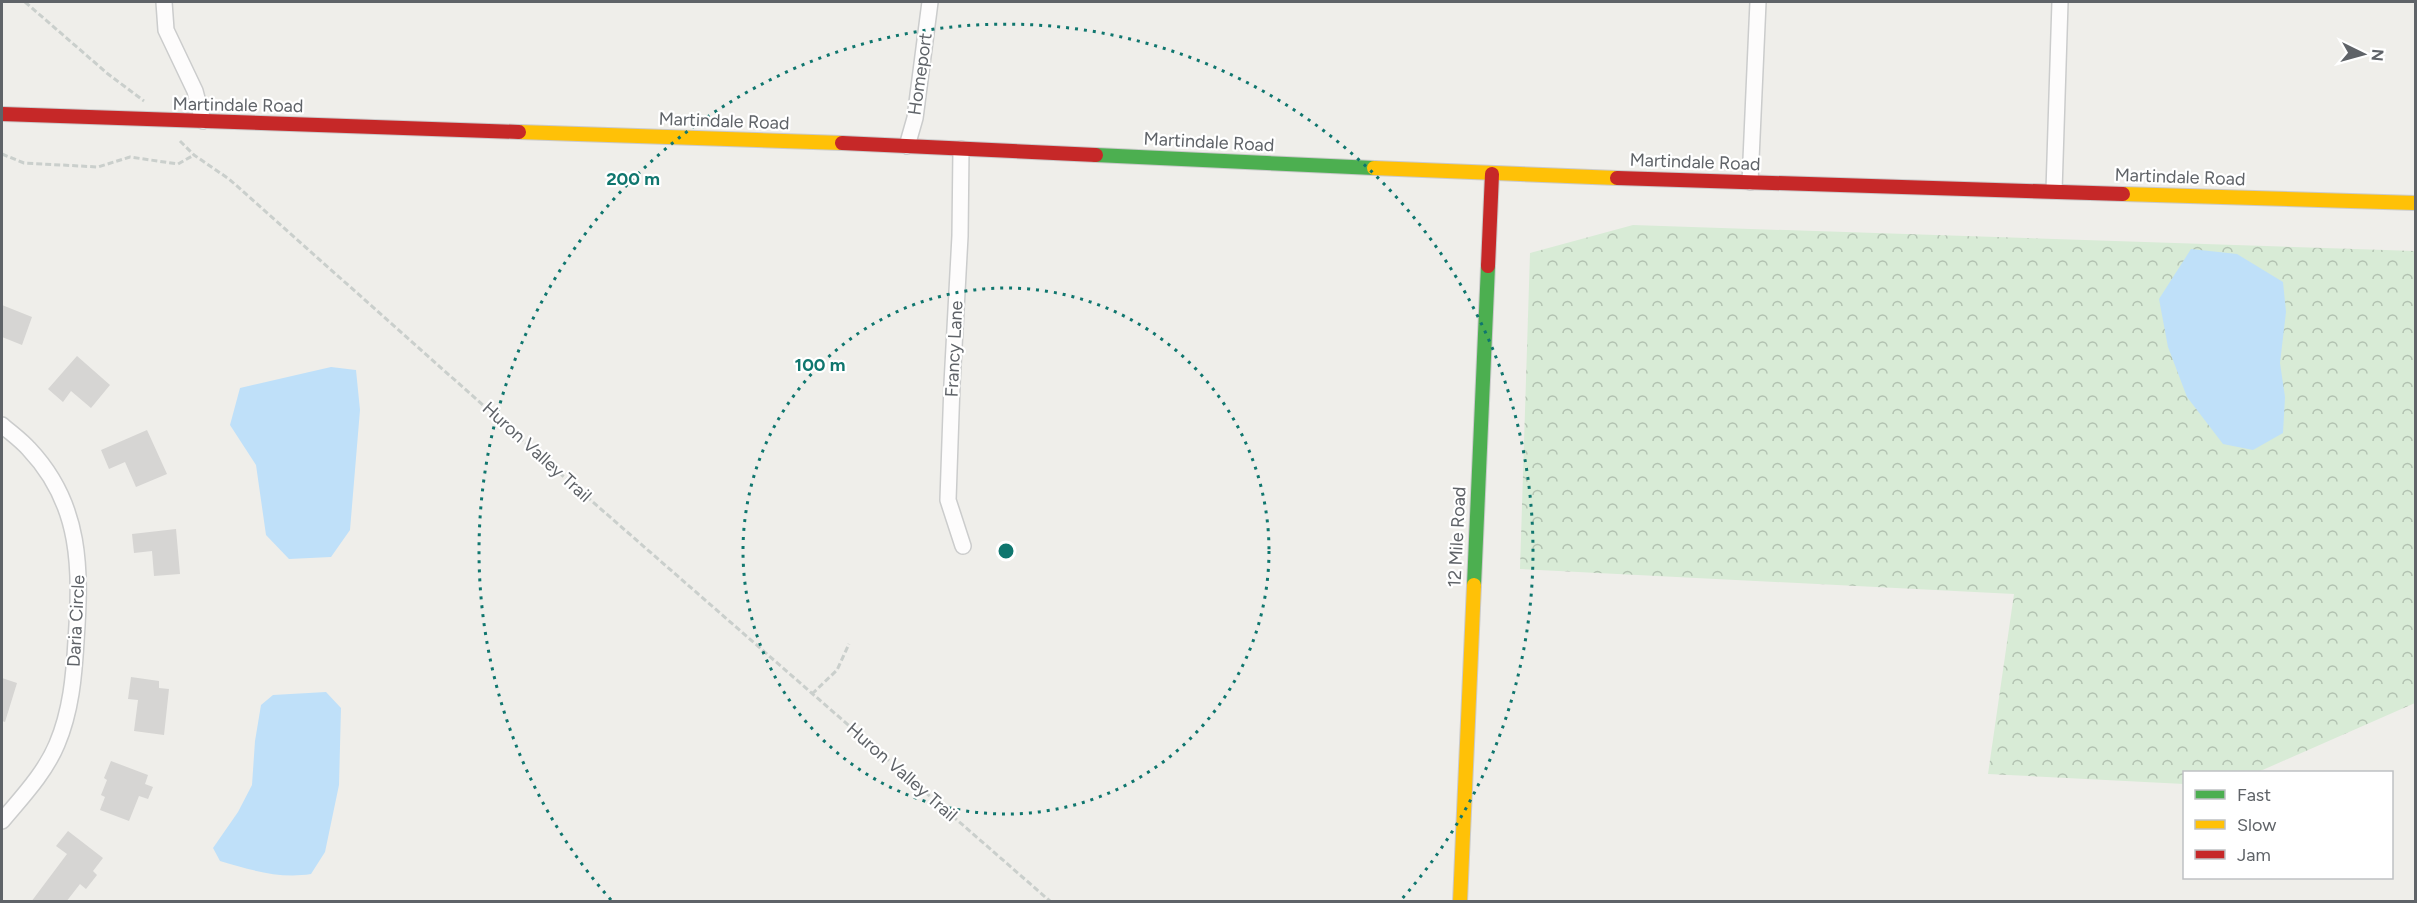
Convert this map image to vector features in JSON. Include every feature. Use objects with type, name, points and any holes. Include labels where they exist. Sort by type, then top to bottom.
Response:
[{"type":"street","points":[[164,2],[166,30],[195,91],[202,121]]},
{"type":"street","name":"Homeport","points":[[907,146],[915,118],[930,2]]},
{"type":"street","points":[[1750,182],[1758,2]]},
{"type":"street","points":[[2054,191],[2060,2]]},
{"type":"street","name":"Martindale Road","points":[[2,114],[907,146],[1492,174],[2415,203]]},
{"type":"street","name":"Francy Lane","points":[[961,149],[960,236],[948,500],[963,546]]},
{"type":"street","name":"12 Mile Road","points":[[1460,902],[1492,174]]},
{"type":"street","name":"Daria Circle","points":[[2,425],[29,449],[54,484],[72,528],[80,574],[73,682],[66,718],[57,745],[42,773],[2,821]]},
{"type":"path","name":"Huron Valley Trail","points":[[26,2],[108,74],[138,95],[194,155],[229,179],[539,455],[1051,902]]},
{"type":"path","points":[[2,154],[24,163],[98,167],[130,157],[178,164],[194,155]]},
{"type":"path","points":[[812,694],[837,670],[849,644]]},
{"type":"green space","points":[[1633,225],[2415,251],[2415,703],[2260,771],[2183,771],[2183,784],[1988,774],[2014,594],[1520,569],[1530,253]]},
{"type":"water","points":[[2191,249],[2237,254],[2283,282],[2286,312],[2280,363],[2285,397],[2283,433],[2253,450],[2223,444],[2187,397],[2168,347],[2159,299]]},
{"type":"water","points":[[331,367],[356,370],[360,410],[350,530],[331,557],[289,559],[266,535],[256,465],[230,425],[240,388]]},
{"type":"water","points":[[326,692],[341,708],[339,785],[325,852],[311,874],[265,873],[220,861],[213,848],[238,812],[252,785],[255,741],[261,705],[273,695]]},
{"type":"building","points":[[2,305],[32,317],[22,345],[2,337]]},
{"type":"building","points":[[77,356],[110,385],[91,408],[71,391],[63,402],[48,389]]},
{"type":"building","points":[[147,430],[167,474],[136,487],[125,462],[109,469],[101,450]]},
{"type":"building","points":[[176,529],[180,574],[154,576],[152,551],[134,553],[132,534]]},
{"type":"building","points":[[131,677],[159,681],[159,688],[169,689],[164,735],[134,731],[138,700],[128,699]]},
{"type":"building","points":[[2,678],[17,683],[5,722],[2,721]]},
{"type":"building","points":[[111,761],[148,775],[145,784],[153,787],[148,799],[139,796],[129,821],[100,810],[105,797],[101,795],[107,780],[104,778]]},
{"type":"building","points":[[68,831],[103,858],[93,871],[97,875],[86,889],[80,884],[66,902],[31,902],[67,854],[56,846]]},
{"type":"traffic: fast","points":[[1096,155],[1374,168]]},
{"type":"traffic: fast","points":[[1474,585],[1488,266]]},
{"type":"traffic: slow","points":[[519,132],[842,143]]},
{"type":"traffic: slow","points":[[1374,168],[1617,178]]},
{"type":"traffic: slow","points":[[2123,194],[2416,203]]},
{"type":"traffic: slow","points":[[1460,902],[1474,585]]},
{"type":"traffic: jam","points":[[2,114],[519,132]]},
{"type":"traffic: jam","points":[[842,143],[1096,155]]},
{"type":"traffic: jam","points":[[1488,266],[1492,174]]},
{"type":"traffic: jam","points":[[1617,178],[2123,194]]}]
